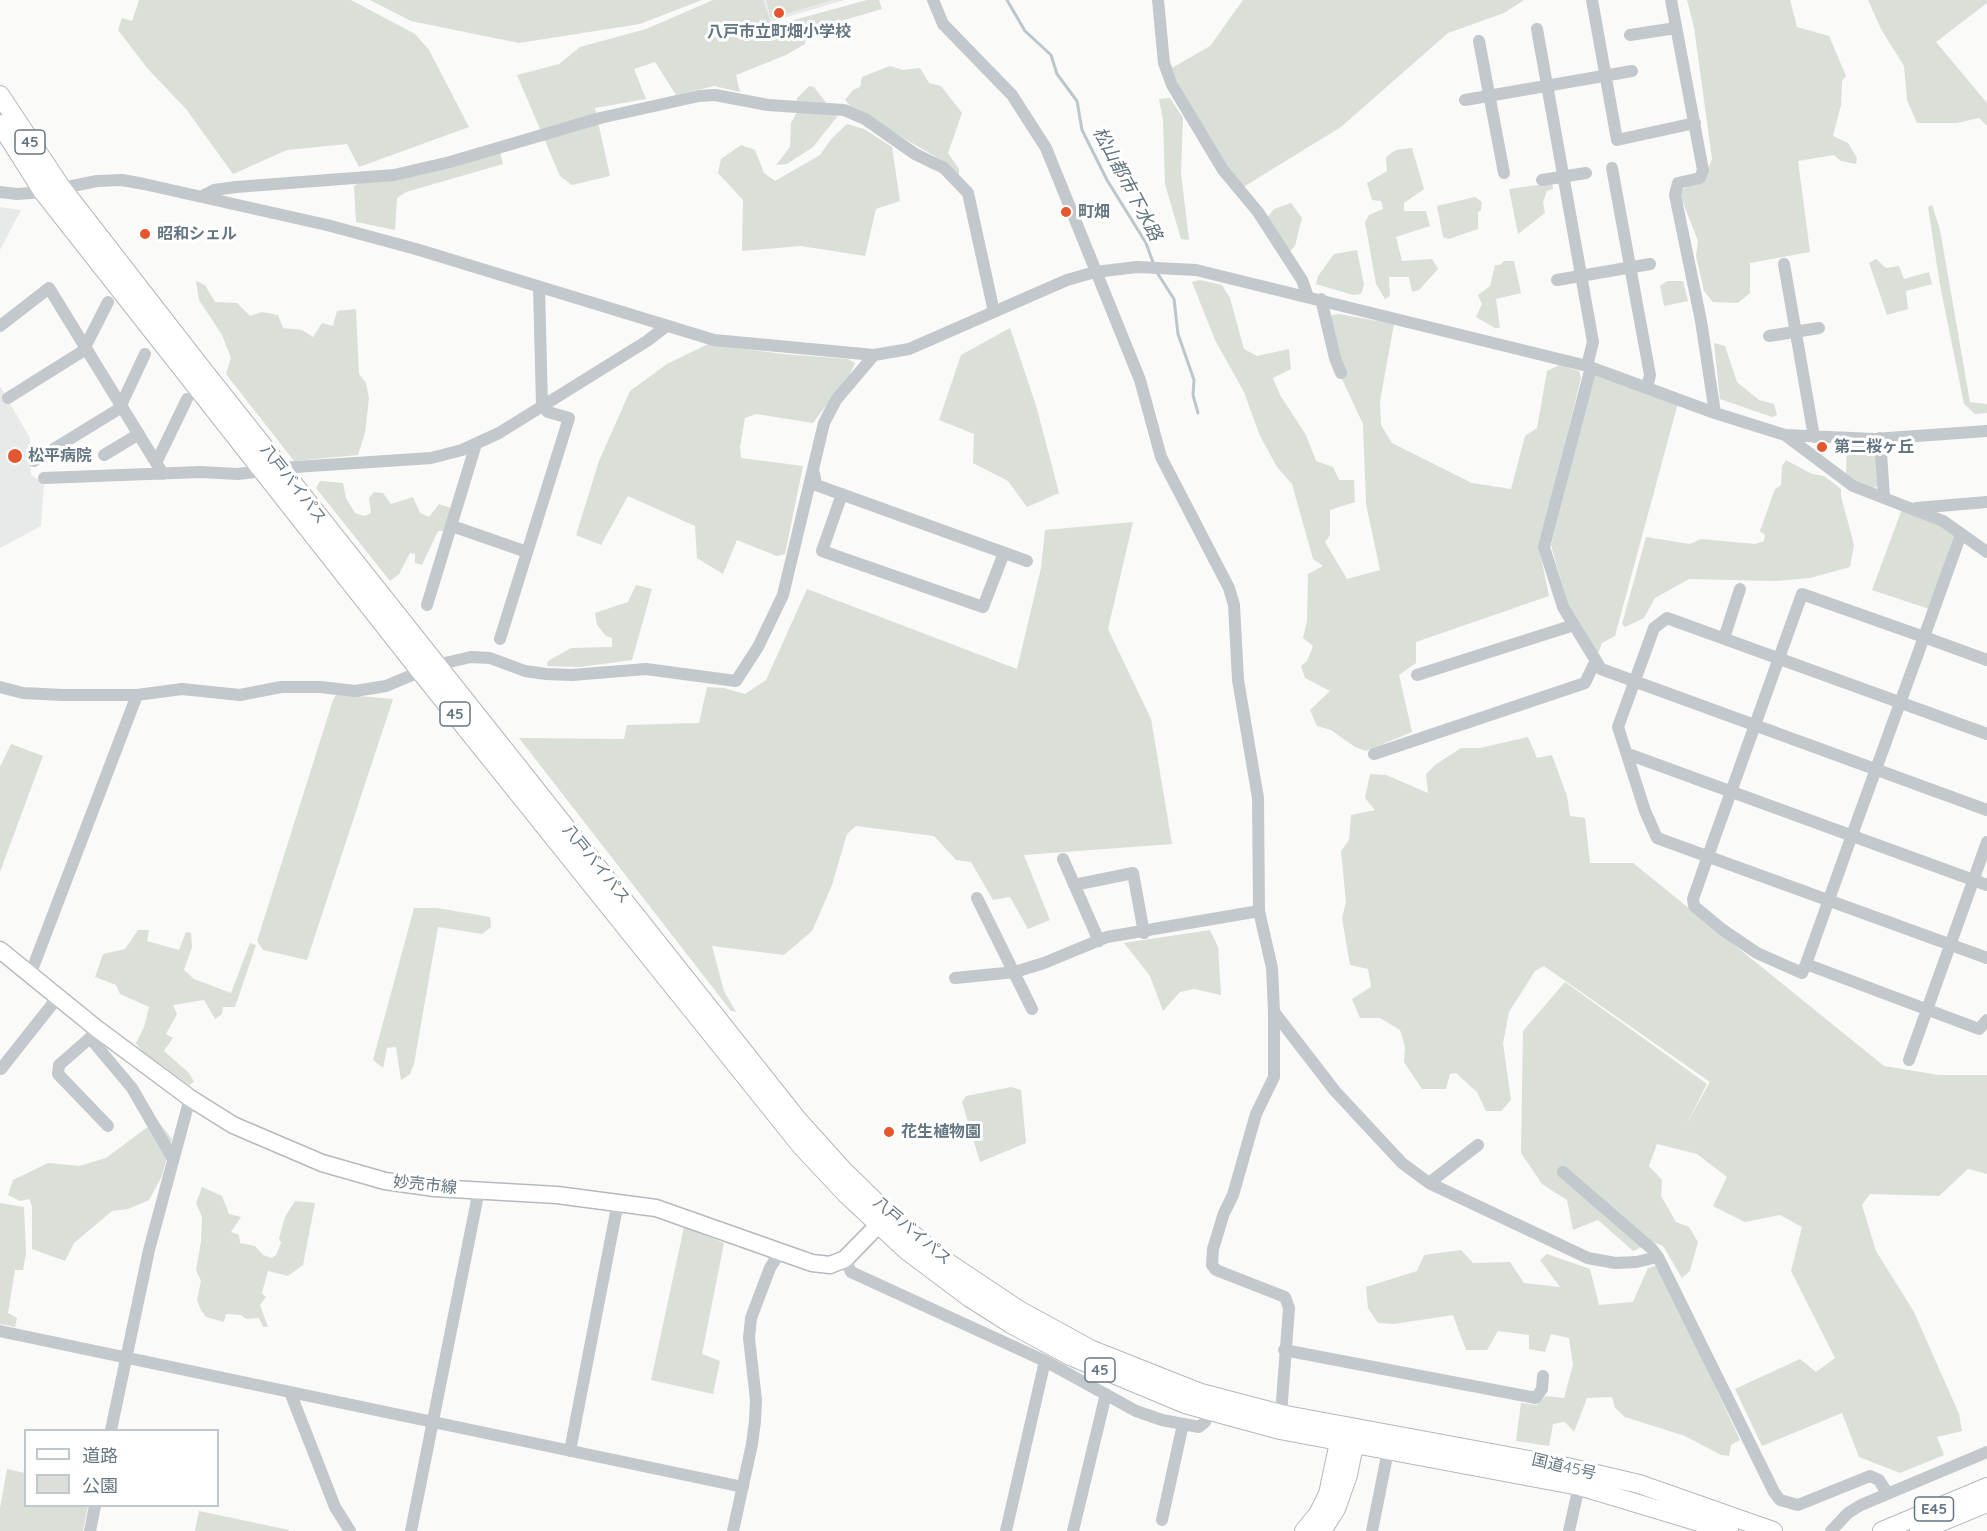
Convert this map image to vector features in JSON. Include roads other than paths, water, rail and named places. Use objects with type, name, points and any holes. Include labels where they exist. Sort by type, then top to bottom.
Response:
[{"type":"highway","name":"八戸バイパス","points":[[0,96],[61,187],[271,469]]},
{"type":"highway","name":"八戸バイパス","points":[[0,124],[43,192],[271,469],[802,1147],[954,1287],[1011,1324],[1070,1356],[1121,1380],[1208,1412],[1347,1438]]},
{"type":"highway","name":"八戸バイパス","points":[[883,1220],[983,1288],[1090,1349],[1201,1393],[1281,1414],[1347,1438]]},
{"type":"highway","name":"国道45号","points":[[1347,1438],[1388,1451],[1579,1486],[1729,1531]]},
{"type":"highway","name":"国道45号","points":[[1347,1438],[1577,1469],[1661,1491],[1773,1531]]},
{"type":"highway","points":[[1304,1531],[1318,1514],[1328,1494],[1347,1438]]},
{"type":"highway","points":[[1322,1531],[1342,1495],[1347,1438]]},
{"type":"highway","name":"E45","points":[[1882,1531],[1987,1487]]},
{"type":"highway","name":"E45","points":[[1919,1531],[1987,1503]]},
{"type":"main road","name":"妙売市線","points":[[0,950],[58,997],[93,1033],[190,1098],[233,1125],[322,1163],[385,1181],[557,1195],[656,1208],[812,1263],[830,1264],[845,1259]]},
{"type":"main road","points":[[845,1259],[883,1220]]},
{"type":"street","points":[[933,0],[943,24],[1012,95],[1046,148],[1140,380],[1161,457],[1229,588],[1234,605],[1238,680],[1258,798],[1259,911],[1272,968],[1274,1077],[1256,1114],[1233,1196],[1224,1213],[1216,1240],[1212,1266],[1216,1270],[1285,1297],[1288,1308],[1281,1414]]},
{"type":"street","points":[[1158,0],[1164,63],[1172,85],[1224,170],[1258,212],[1314,298],[1341,373]]},
{"type":"street","points":[[1592,0],[1617,140],[1695,123]]},
{"type":"street","points":[[1671,0],[1703,170],[1700,178],[1678,183],[1675,195],[1701,321],[1715,413]]},
{"type":"street","points":[[1630,35],[1676,28]]},
{"type":"street","points":[[1538,29],[1593,342],[1589,367],[1544,547],[1563,607],[1601,669],[1987,810]]},
{"type":"street","points":[[1479,42],[1504,173]]},
{"type":"street","points":[[1465,100],[1632,71]]},
{"type":"street","points":[[202,196],[214,190],[236,187],[394,175],[450,162],[600,118],[699,96],[715,95],[768,105],[844,110],[865,119],[915,154],[944,168],[968,193],[994,312]]},
{"type":"street","points":[[1612,168],[1650,375],[1647,388]]},
{"type":"street","points":[[1542,180],[1586,173]]},
{"type":"street","points":[[0,192],[17,194],[43,192],[61,187],[122,180],[202,196],[416,249],[665,327],[714,340],[873,356],[909,350],[1067,280],[1095,272],[1137,267],[1196,270],[1589,367],[1715,413],[1785,435],[1880,438],[1987,431]]},
{"type":"street","points":[[1557,280],[1650,264]]},
{"type":"street","points":[[1784,264],[1814,437]]},
{"type":"street","points":[[500,639],[569,418],[548,412],[542,405],[538,287]]},
{"type":"street","points":[[0,326],[50,288],[164,474]]},
{"type":"street","points":[[8,398],[83,351],[108,302]]},
{"type":"street","points":[[44,478],[200,472],[238,474],[271,469],[431,458],[476,444],[665,327]]},
{"type":"street","points":[[1769,336],[1819,328]]},
{"type":"street","points":[[34,461],[122,406],[146,354]]},
{"type":"street","points":[[0,687],[23,693],[136,695],[182,689],[240,695],[281,687],[355,690],[386,686],[428,668],[471,657],[490,658],[525,670],[546,674],[572,675],[646,669],[736,681],[758,647],[783,595],[824,423],[836,400],[873,356]]},
{"type":"street","points":[[156,463],[187,399]]},
{"type":"street","points":[[104,455],[139,434]]},
{"type":"street","points":[[1785,435],[1853,486],[1943,521],[1987,552]]},
{"type":"street","points":[[1880,438],[1884,497]]},
{"type":"street","points":[[427,605],[476,444]]},
{"type":"street","points":[[813,469],[816,485],[1027,561]]},
{"type":"street","points":[[842,494],[822,551],[983,608],[1004,553]]},
{"type":"street","points":[[1912,508],[1987,502]]},
{"type":"street","points":[[452,526],[527,552]]},
{"type":"street","points":[[1961,534],[1924,637],[1852,835],[1806,964],[1802,973],[1757,953],[1723,930],[1694,906],[1693,899],[1802,594],[1924,637],[1986,657]]},
{"type":"street","points":[[1724,638],[1740,589]]},
{"type":"street","points":[[1987,734],[1667,618],[1654,628],[1618,728],[1645,811],[1657,838],[1987,958]]},
{"type":"street","points":[[1417,675],[1574,625]]},
{"type":"street","points":[[1374,754],[1585,683],[1595,662]]},
{"type":"street","points":[[30,975],[136,695]]},
{"type":"street","points":[[1628,754],[1987,885]]},
{"type":"street","points":[[1909,1060],[1987,842]]},
{"type":"street","points":[[1063,859],[1099,941]]},
{"type":"street","points":[[1074,885],[1133,873],[1144,933]]},
{"type":"street","points":[[977,898],[1032,1009]]},
{"type":"street","points":[[955,978],[1015,972],[1099,941],[1259,911]]},
{"type":"street","points":[[1806,964],[1979,1029],[1987,1020]]},
{"type":"street","points":[[1,1069],[58,997]]},
{"type":"street","points":[[1274,1012],[1335,1091],[1402,1163],[1429,1183],[1588,1258],[1615,1263],[1636,1262],[1658,1257]]},
{"type":"street","points":[[108,1126],[58,1074],[59,1065],[93,1033],[132,1088],[173,1159]]},
{"type":"street","points":[[111,1429],[149,1250],[190,1098]]},
{"type":"street","points":[[1429,1183],[1478,1145]]},
{"type":"street","points":[[1563,1172],[1652,1249],[1658,1257],[1773,1492],[1780,1500],[1798,1505],[1870,1476],[1879,1480],[1887,1493]]},
{"type":"street","points":[[411,1531],[479,1190]]},
{"type":"street","points":[[570,1451],[618,1202]]},
{"type":"street","points":[[733,1531],[755,1421],[756,1400],[749,1338],[751,1318],[770,1268],[780,1252]]},
{"type":"street","points":[[845,1259],[851,1272],[1045,1361],[1136,1411],[1199,1427],[1205,1422],[1208,1412]]},
{"type":"street","points":[[0,1331],[743,1487]]},
{"type":"street","points":[[1284,1350],[1536,1398],[1542,1389],[1543,1376]]},
{"type":"street","points":[[1006,1531],[1045,1361]]},
{"type":"street","points":[[290,1392],[334,1507],[350,1531]]},
{"type":"street","points":[[1073,1531],[1106,1394]]},
{"type":"street","points":[[1162,1520],[1183,1424]]},
{"type":"street","points":[[1372,1531],[1388,1451]]},
{"type":"street","points":[[1831,1531],[1848,1513],[1887,1493],[1987,1452]]},
{"type":"street","points":[[1569,1531],[1579,1486]]},
{"type":"street","points":[[90,1531],[95,1507]]},
{"type":"waterway","name":"松山都市下水路","points":[[1007,0],[1025,31],[1051,55],[1057,74],[1077,101],[1082,130],[1107,180],[1146,243],[1154,265]]},
{"type":"waterway","points":[[1156,271],[1174,299],[1178,334],[1194,380],[1193,395],[1198,413]]},
{"type":"place","name":"八戸市立町畑小学校","points":[[779,13]]},
{"type":"place","name":"町畑","points":[[1066,212]]},
{"type":"place","name":"昭和シェル","points":[[145,234]]},
{"type":"place","name":"第二桜ヶ丘","points":[[1822,447]]},
{"type":"place","name":"松平病院","points":[[15,456]]},
{"type":"place","name":"花生植物園","points":[[889,1132]]}]
